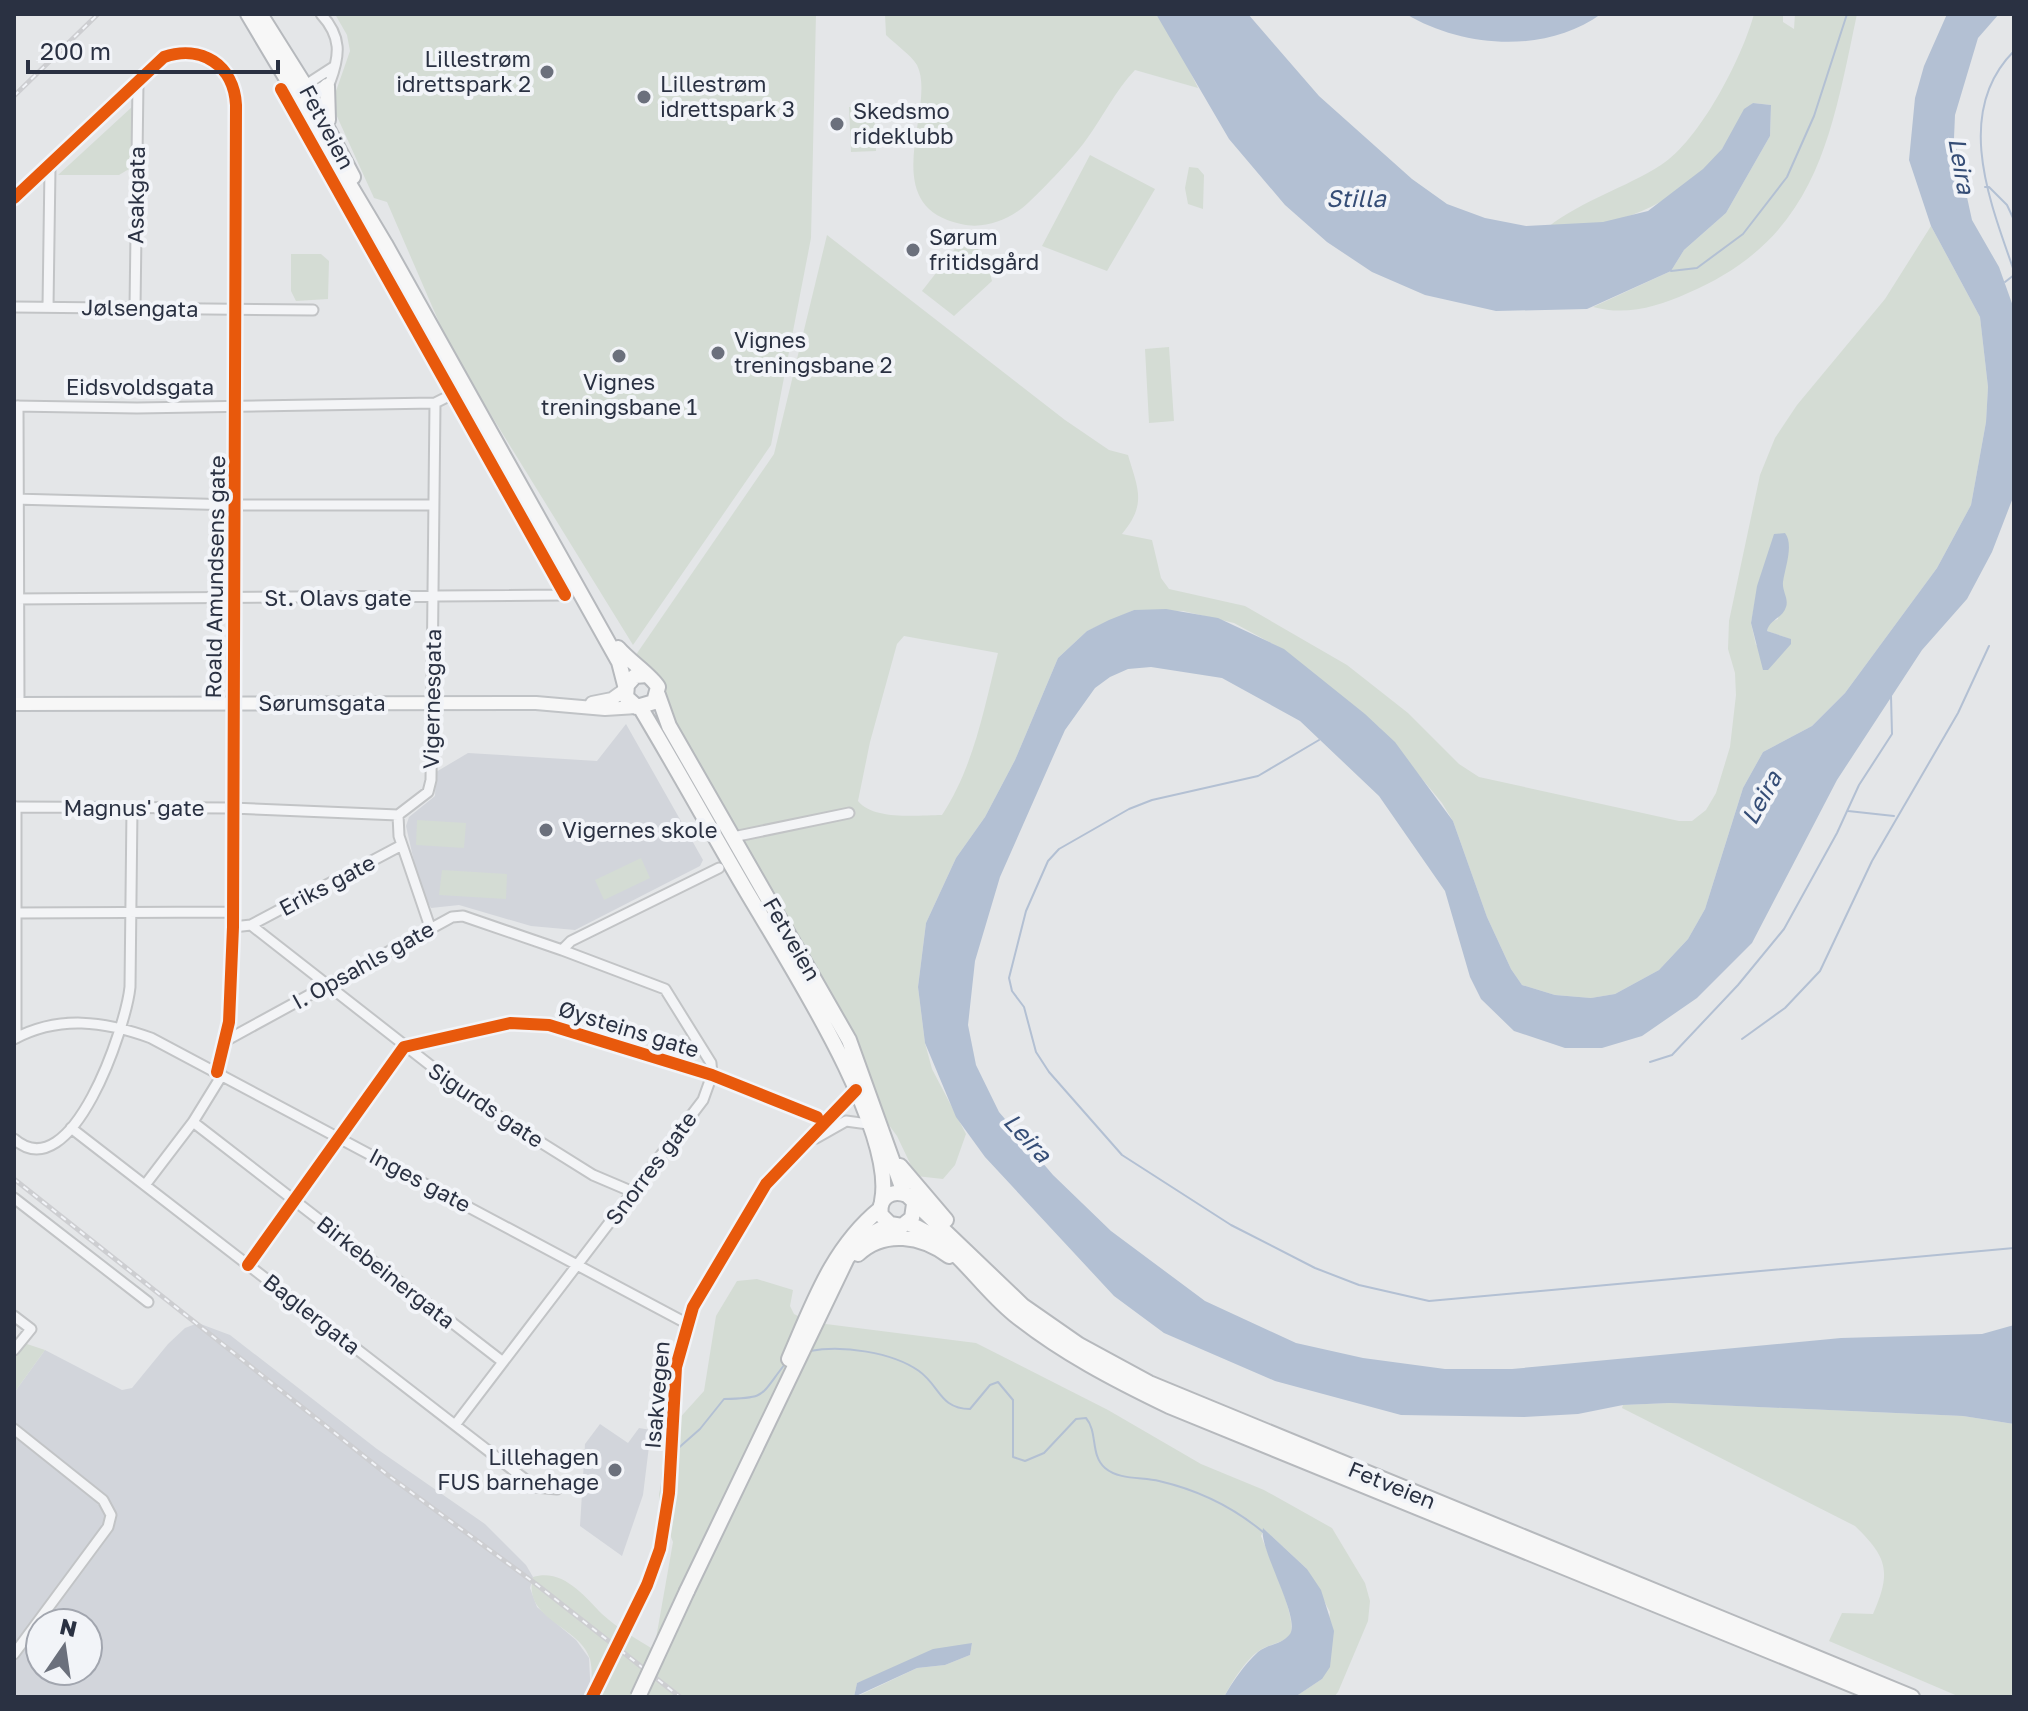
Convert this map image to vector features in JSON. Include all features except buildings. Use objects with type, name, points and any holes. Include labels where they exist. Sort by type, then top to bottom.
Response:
[{"type":"highway","name":"Fetveien","points":[[248,14],[331,132],[385,244]]},
{"type":"highway","name":"Fetveien","points":[[260,14],[622,669],[626,689]]},
{"type":"highway","points":[[327,86],[325,105],[331,132]]},
{"type":"highway","name":"Fetveien","points":[[564,565],[614,642],[632,665],[647,675]]},
{"type":"highway","points":[[647,675],[656,683],[658,695],[652,704],[639,707],[628,700],[626,689],[635,676],[647,675]]},
{"type":"highway","name":"Fetveien","points":[[658,695],[662,713],[849,1040],[909,1199],[941,1225],[997,1300],[1043,1335],[1108,1375],[1169,1406],[1882,1697]]},
{"type":"highway","name":"Fetveien","points":[[639,707],[833,1041],[868,1124],[884,1179],[881,1206]]},
{"type":"highway","points":[[883,1133],[908,1178],[954,1230],[970,1264]]},
{"type":"highway","points":[[638,1697],[762,1431],[836,1283],[858,1243],[890,1224],[907,1223],[914,1215],[909,1199],[890,1194],[852,1235],[832,1263],[778,1385],[762,1431]]},
{"type":"highway","points":[[881,1206],[890,1224]]},
{"type":"highway","name":"Fetveien","points":[[907,1223],[944,1241],[1041,1320],[1103,1358],[1174,1395],[1912,1697]]},
{"type":"highway","points":[[836,1283],[863,1250],[897,1238],[931,1244],[970,1264]]},
{"type":"main road","name":"Sørumsgata","points":[[16,704],[581,705],[612,699],[626,689]]},
{"type":"main road","name":"Sørumsgata","points":[[581,705],[605,709],[639,707]]},
{"type":"street","points":[[303,91],[327,86],[335,66],[337,36],[321,14]]},
{"type":"street","name":"Roald Amundsens gate","points":[[138,82],[164,57],[185,52],[217,62],[232,82],[237,111],[233,927],[227,1040],[220,1073],[193,1122],[145,1185]]},
{"type":"street","points":[[303,91],[335,66]]},
{"type":"street","points":[[14,198],[50,168],[138,82]]},
{"type":"street","name":"Asakgata","points":[[135,308],[138,82]]},
{"type":"street","points":[[281,89],[453,394]]},
{"type":"street","points":[[48,307],[50,168]]},
{"type":"street","name":"Jølsengata","points":[[14,307],[313,310]]},
{"type":"street","name":"Eidsvoldsgata","points":[[16,406],[237,407],[435,403],[453,394]]},
{"type":"street","name":"St. Olavs gate","points":[[16,599],[565,595],[453,394]]},
{"type":"street","name":"Vigernesgata","points":[[398,815],[424,796],[431,785],[435,403]]},
{"type":"street","points":[[16,406],[16,704]]},
{"type":"street","points":[[16,499],[235,505],[433,505]]},
{"type":"street","points":[[15,807],[15,1038]]},
{"type":"street","name":"Magnus' gate","points":[[15,807],[232,808],[398,815]]},
{"type":"street","points":[[14,1139],[27,1148],[38,1150],[50,1146],[71,1128],[109,1065],[122,1029],[130,987],[132,808]]},
{"type":"street","points":[[733,837],[849,813]]},
{"type":"street","points":[[398,815],[402,845],[430,927]]},
{"type":"street","name":"Eriks gate","points":[[251,925],[402,845]]},
{"type":"street","points":[[562,950],[596,928],[719,868]]},
{"type":"street","points":[[15,913],[233,912]]},
{"type":"street","name":"I. Opsahls gate","points":[[227,1040],[430,927],[463,916],[562,950]]},
{"type":"street","points":[[233,927],[251,925]]},
{"type":"street","name":"Sigurds gate","points":[[251,925],[481,1105],[593,1175],[633,1192]]},
{"type":"street","points":[[562,950],[665,989],[706,1051],[712,1075]]},
{"type":"street","name":"Øysteins gate","points":[[404,1047],[529,1022],[712,1075],[817,1117]]},
{"type":"street","name":"Inges gate","points":[[15,1038],[60,1023],[97,1023],[151,1038],[686,1323]]},
{"type":"street","points":[[248,1265],[404,1047]]},
{"type":"street","name":"Snorres gate","points":[[455,1425],[703,1100],[712,1075]]},
{"type":"street","name":"Isakvegen","points":[[592,1697],[647,1585],[664,1530],[674,1382],[686,1323],[703,1287],[776,1170],[856,1090]]},
{"type":"street","name":"Isakvegen","points":[[800,1148],[846,1121],[868,1124]]},
{"type":"street","name":"Birkebeinergata","points":[[193,1122],[503,1362]]},
{"type":"street","name":"Baglergata","points":[[71,1128],[535,1487],[557,1489]]},
{"type":"street","points":[[14,1198],[148,1302]]},
{"type":"street","points":[[14,1316],[31,1329],[14,1350]]},
{"type":"street","points":[[14,1429],[103,1500],[111,1515],[108,1527],[14,1654]]},
{"type":"shaded area","points":[[335,14],[816,14],[811,238],[771,445],[633,645],[451,350],[387,202],[374,198],[335,112],[335,94],[350,51],[347,35]]},
{"type":"shaded area","points":[[885,14],[1156,14],[1177,45],[1198,88],[1135,70],[1080,147],[1028,203],[997,222],[979,226],[961,224],[935,213],[920,197],[914,176],[914,153],[921,83],[917,65],[886,35]]},
{"type":"shaded area","points":[[1754,14],[1783,14],[1783,22],[1794,29],[1795,14],[1857,14],[1838,102],[1811,179],[1791,213],[1765,244],[1731,270],[1688,293],[1653,306],[1617,311],[1593,307],[1671,271],[1684,250],[1726,213],[1770,136],[1771,105],[1753,103],[1706,168],[1667,198],[1645,210],[1597,224],[1548,227],[1575,209],[1661,165],[1676,153],[1718,97],[1740,53]]},
{"type":"shaded area","points":[[133,106],[133,154],[129,169],[119,175],[58,175]]},
{"type":"shaded area","points":[[874,106],[876,151],[851,152],[849,107]]},
{"type":"shaded area","points":[[1090,155],[1155,189],[1107,271],[1042,246]]},
{"type":"shaded area","points":[[1189,167],[1198,168],[1204,175],[1203,209],[1188,204],[1185,188]]},
{"type":"shaded area","points":[[1931,226],[1980,317],[1988,387],[1986,422],[1971,505],[1937,568],[1845,693],[1812,726],[1763,752],[1743,788],[1705,909],[1688,939],[1659,970],[1615,994],[1591,998],[1555,995],[1522,985],[1511,969],[1487,917],[1453,821],[1442,803],[1380,728],[1284,650],[1234,623],[1183,611],[1134,610],[1087,631],[1058,658],[1015,760],[985,817],[956,858],[926,923],[918,987],[925,1043],[932,1069],[966,1134],[955,1165],[943,1179],[916,1176],[897,1136],[831,1047],[668,745],[667,704],[662,683],[631,662],[774,454],[827,235],[1065,420],[1109,450],[1128,455],[1137,487],[1138,505],[1122,534],[1152,540],[1161,578],[1169,589],[1245,606],[1347,665],[1408,713],[1459,764],[1479,777],[1679,821],[1692,821],[1706,810],[1716,793],[1730,747],[1736,695],[1735,673],[1728,649],[1729,621],[1760,475],[1775,438],[1797,405],[1885,299]],"holes":[[[1758,585],[1782,586],[1778,619],[1769,623],[1767,631],[1790,639],[1756,645],[1751,623]],[[904,636],[998,653],[970,757],[942,815],[886,814],[875,812],[858,801],[870,742],[897,644]]]},
{"type":"shaded area","points":[[968,238],[986,258],[992,281],[954,316],[922,291],[957,246]]},
{"type":"shaded area","points":[[291,254],[321,254],[329,261],[328,299],[296,301],[291,291]]},
{"type":"shaded area","points":[[1169,347],[1174,421],[1149,423],[1145,349]]},
{"type":"shaded area","name":"Vigernes skole","points":[[626,724],[703,860],[700,866],[575,930],[531,926],[459,905],[431,908],[420,888],[406,826],[409,817],[435,796],[436,772],[468,753],[597,761]]},
{"type":"shaded area","points":[[417,820],[466,823],[464,848],[416,845]]},
{"type":"shaded area","points":[[641,858],[650,878],[604,900],[595,880]]},
{"type":"shaded area","points":[[442,870],[507,874],[506,899],[439,895]]},
{"type":"shaded area","points":[[757,1279],[793,1290],[790,1306],[794,1314],[810,1322],[976,1343],[1108,1410],[1201,1464],[1264,1490],[1332,1528],[1365,1583],[1370,1601],[1368,1621],[1338,1692],[1334,1697],[1295,1697],[1322,1679],[1330,1612],[1307,1569],[1264,1529],[1261,1536],[1282,1587],[1292,1628],[1290,1635],[1251,1658],[1224,1697],[856,1697],[917,1668],[945,1665],[970,1655],[972,1643],[857,1683],[854,1697],[591,1697],[590,1659],[575,1638],[536,1603],[532,1592],[533,1577],[554,1576],[572,1585],[614,1624],[654,1650],[673,1542],[660,1510],[659,1494],[676,1422],[704,1391],[716,1316],[737,1281]]},
{"type":"shaded area","points":[[198,1323],[230,1335],[377,1449],[485,1524],[526,1565],[533,1577],[530,1588],[537,1607],[576,1640],[589,1658],[591,1697],[14,1697],[14,1393],[45,1350],[122,1390],[132,1388],[185,1328]]},
{"type":"shaded area","points":[[24,1343],[45,1350],[14,1393],[14,1352]]},
{"type":"shaded area","points":[[1670,1403],[1963,1416],[2014,1424],[2014,1697],[1960,1697],[1829,1641],[1842,1613],[1873,1614],[1884,1575],[1880,1556],[1874,1547],[1855,1526],[1622,1408],[1623,1405]]},
{"type":"shaded area","name":"Lillehagen FUS barnehage","points":[[600,1424],[628,1443],[639,1428],[651,1430],[643,1495],[622,1556],[580,1526],[585,1444]]},
{"type":"water","name":"Stilla","points":[[1156,14],[1248,14],[1319,96],[1412,179],[1447,204],[1485,218],[1526,226],[1603,222],[1648,211],[1703,169],[1722,149],[1744,109],[1753,103],[1771,105],[1770,136],[1726,213],[1684,250],[1671,271],[1587,309],[1496,311],[1425,295],[1372,272],[1327,242],[1285,205],[1229,139]]},
{"type":"water","points":[[1406,14],[1601,14],[1555,36],[1504,42],[1453,34]]},
{"type":"water","name":"Leira","points":[[1947,14],[1999,14],[1978,38],[1955,115],[1954,138],[1972,220],[1999,267],[2014,309],[2014,495],[1992,552],[1967,599],[1922,650],[1837,780],[1752,943],[1697,998],[1642,1036],[1602,1048],[1565,1048],[1514,1031],[1481,999],[1470,977],[1445,891],[1379,796],[1300,721],[1222,678],[1151,667],[1128,669],[1095,688],[1065,730],[1056,750],[1000,877],[975,961],[968,1025],[976,1065],[999,1112],[1053,1175],[1111,1231],[1205,1301],[1296,1343],[1363,1358],[1445,1369],[1512,1369],[1841,1338],[1982,1334],[2014,1325],[2014,1424],[1963,1416],[1670,1403],[1623,1405],[1578,1414],[1524,1417],[1401,1415],[1275,1381],[1164,1333],[1114,1296],[985,1157],[956,1117],[925,1043],[918,987],[926,923],[956,858],[985,817],[1015,760],[1058,658],[1087,631],[1134,610],[1166,609],[1218,618],[1284,649],[1395,742],[1453,821],[1487,917],[1511,969],[1522,985],[1555,995],[1591,998],[1615,994],[1659,970],[1688,939],[1705,909],[1743,788],[1763,752],[1812,726],[1845,693],[1937,568],[1971,505],[1986,422],[1988,387],[1980,317],[1931,226],[1909,160],[1915,98],[1924,66]]},
{"type":"water","points":[[1785,533],[1789,543],[1783,582],[1787,604],[1767,631],[1791,639],[1791,644],[1768,670],[1763,670],[1751,623],[1757,586],[1774,534]]},
{"type":"water","points":[[1263,1528],[1307,1569],[1321,1590],[1334,1631],[1330,1667],[1322,1679],[1295,1697],[1224,1697],[1239,1673],[1258,1652],[1290,1634],[1290,1613],[1267,1551]]},
{"type":"water","points":[[972,1643],[970,1655],[945,1665],[917,1668],[854,1697],[857,1683],[933,1649]]},
{"type":"waterway","points":[[1671,271],[1697,268],[1743,234],[1787,177],[1814,116],[1847,14]]},
{"type":"waterway","name":"Leira","points":[[2014,51],[1996,75],[1985,101],[1981,129],[1987,187],[2014,271]]},
{"type":"waterway","name":"Leira","points":[[1985,187],[1989,187],[2007,205],[2014,220]]},
{"type":"waterway","points":[[2005,282],[2014,275]]},
{"type":"waterway","points":[[1742,1039],[1785,1008],[1820,971],[1872,861],[1958,713],[1989,646]]},
{"type":"waterway","points":[[1650,1062],[1672,1055],[1738,985],[1784,929],[1837,833],[1859,785],[1892,734],[1891,696]]},
{"type":"waterway","points":[[1319,740],[1258,776],[1152,800],[1129,809],[1059,849],[1048,861],[1026,911],[1009,978],[1012,991],[1024,1007],[1036,1052],[1049,1072],[1122,1155],[1231,1225],[1315,1268],[1359,1285],[1429,1301],[2014,1248]]},
{"type":"waterway","points":[[1848,811],[1894,816]]},
{"type":"waterway","points":[[810,1351],[851,1350],[895,1359],[919,1371],[946,1401],[960,1408],[970,1409],[990,1385],[998,1382],[1013,1400],[1013,1457],[1025,1461],[1044,1453],[1076,1419],[1086,1418],[1092,1430],[1097,1457],[1111,1472],[1159,1481],[1201,1494],[1227,1507],[1263,1532]]},
{"type":"waterway","points":[[675,1451],[700,1429],[724,1399],[761,1394],[785,1364]]},
{"type":"railway","points":[[14,96],[98,14]]},
{"type":"railway","points":[[14,1179],[389,1476],[536,1584],[680,1697]]},
{"type":"cycle path","points":[[14,198],[164,57],[191,53],[203,56],[213,61],[229,79],[236,105],[233,927],[229,1022],[217,1072]]},
{"type":"cycle path","points":[[281,89],[565,595]]},
{"type":"cycle path","points":[[248,1265],[404,1047],[510,1023],[549,1025],[712,1075],[817,1117]]},
{"type":"cycle path","points":[[592,1697],[647,1585],[660,1549],[669,1493],[676,1367],[693,1307],[766,1184],[856,1090]]},
{"type":"place","name":"Lillestrøm idrettspark 2","points":[[547,72]]},
{"type":"place","name":"Lillestrøm idrettspark 3","points":[[644,97]]},
{"type":"place","name":"Skedsmo rideklubb","points":[[837,124]]},
{"type":"place","name":"Sørum fritidsgård","points":[[913,250]]},
{"type":"place","name":"Vignes treningsbane 2","points":[[718,353]]},
{"type":"place","name":"Vignes treningsbane 1","points":[[619,356]]},
{"type":"place","name":"Vigernes skole","points":[[546,830]]},
{"type":"place","name":"Lillehagen FUS barnehage","points":[[615,1470]]}]
